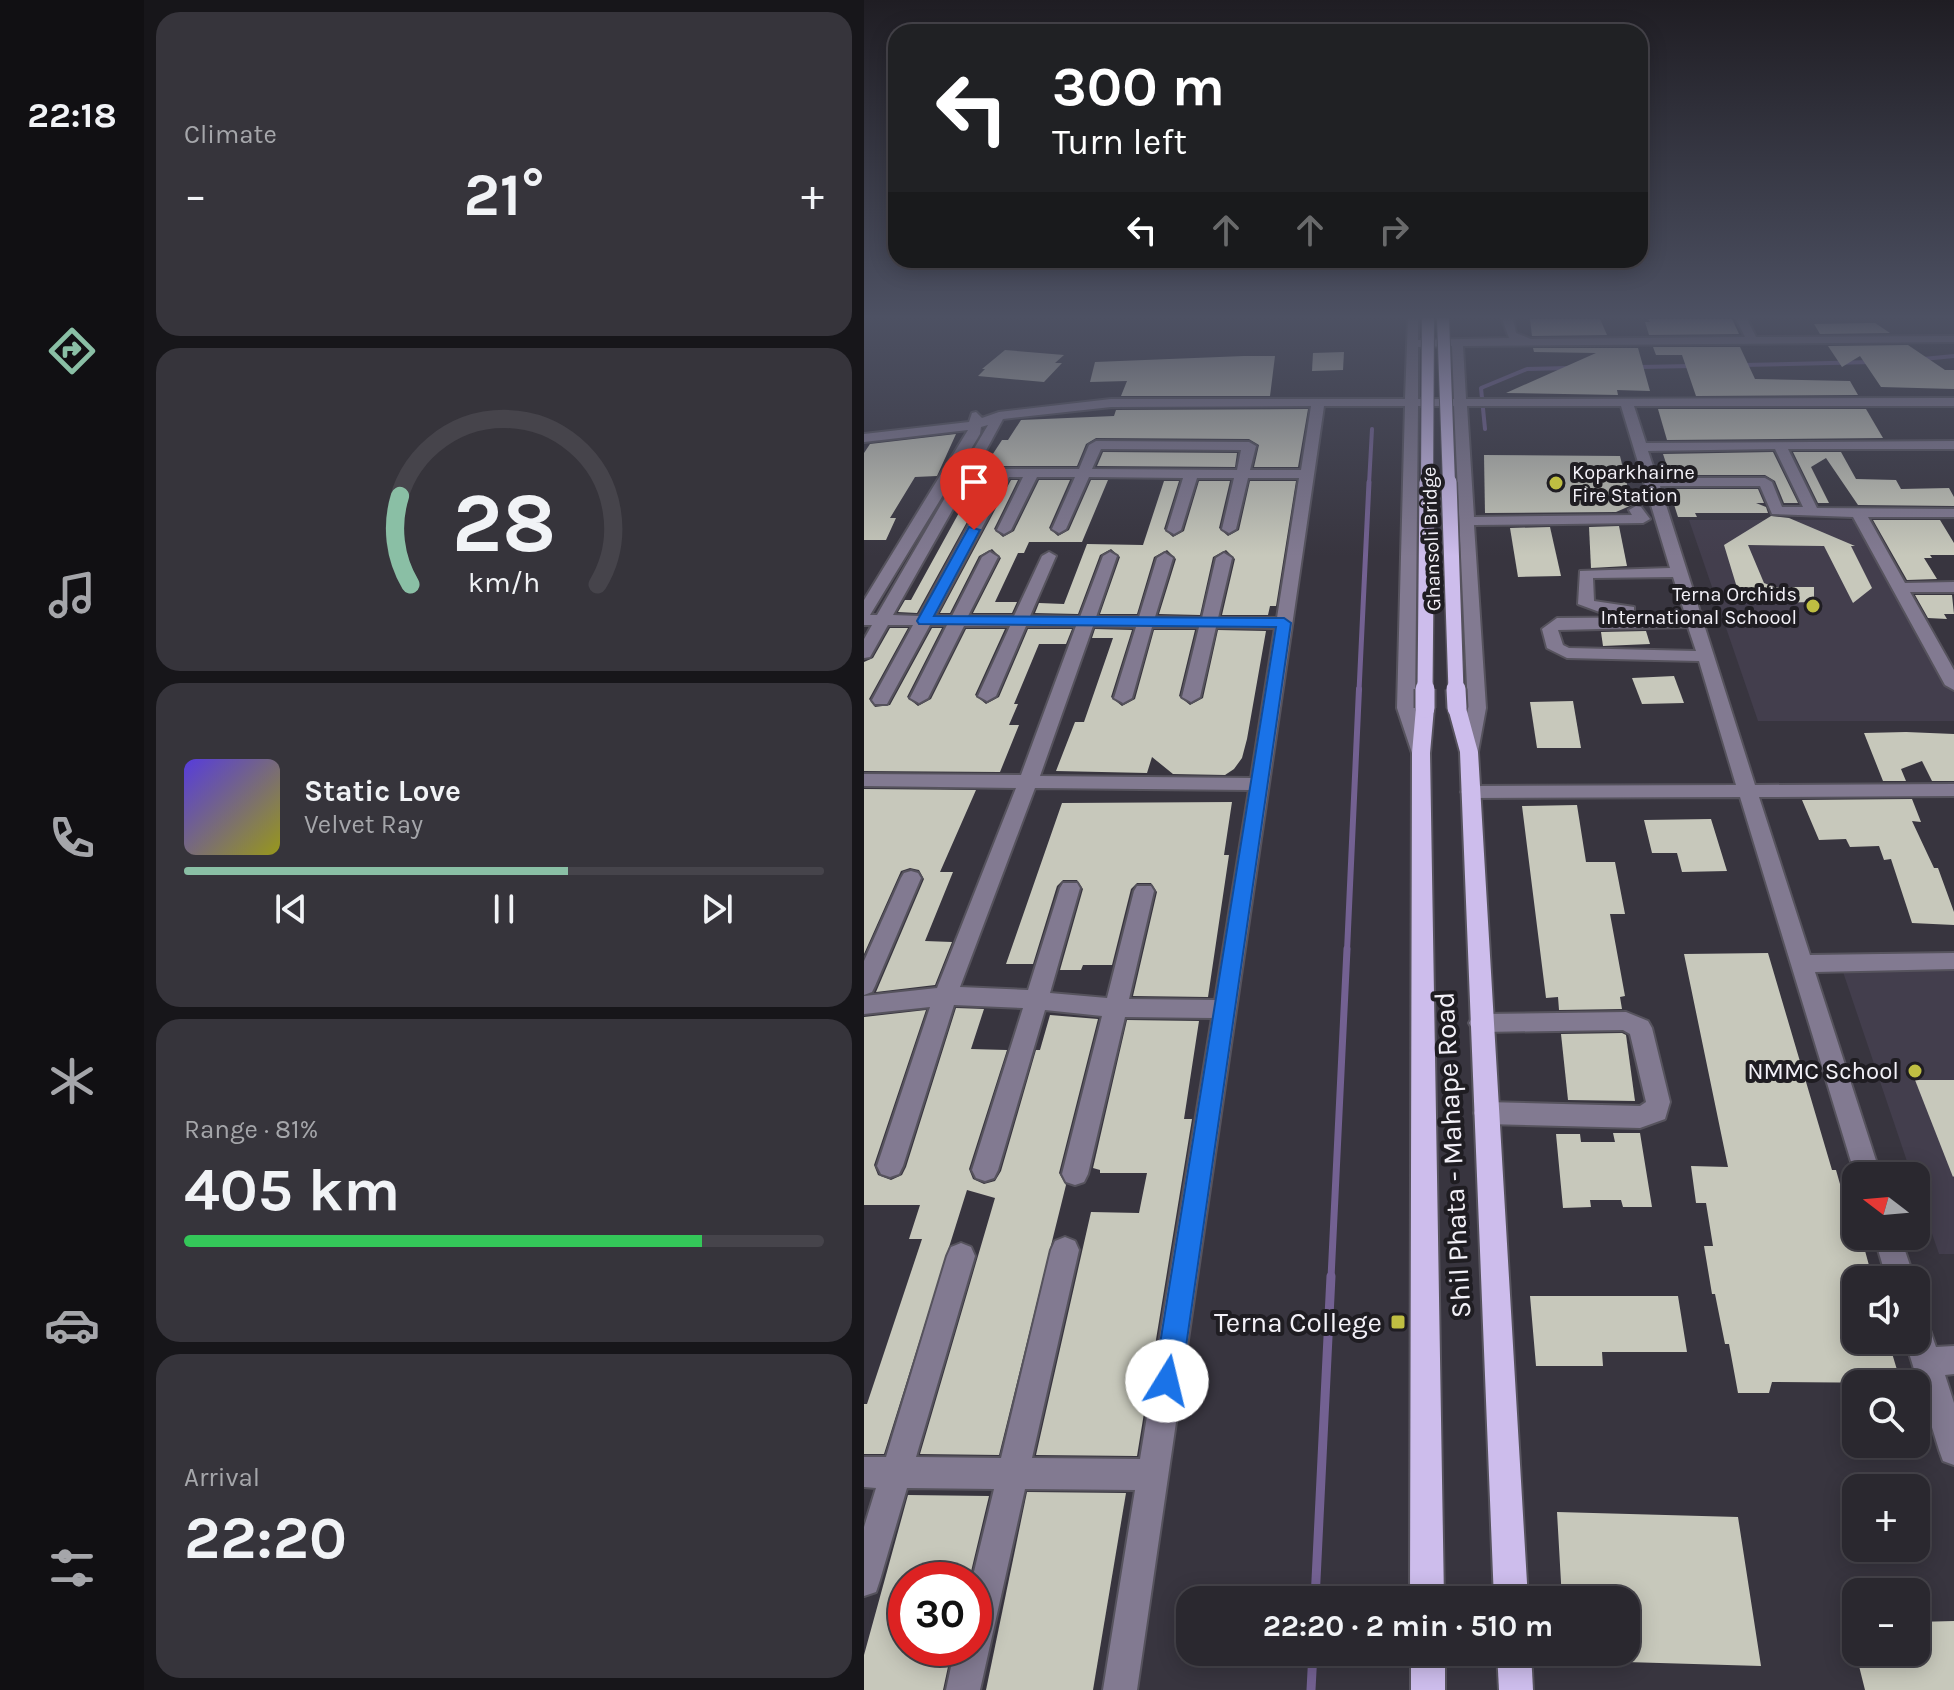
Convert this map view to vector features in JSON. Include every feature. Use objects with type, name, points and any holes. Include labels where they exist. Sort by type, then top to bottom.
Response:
[{"type":"main road","name":"Ghansoli Bridge","points":[[1425,708],[1427,398]]},
{"type":"main road","name":"Ghansoli Bridge","points":[[1446,398],[1457,708]]},
{"type":"main road","name":"Shil Phata - Mahape Road","points":[[1425,708],[1421,753],[1427,1586]]},
{"type":"main road","name":"Shil Phata - Mahape Road","points":[[1457,708],[1469,752],[1510,1586]]},
{"type":"main road","points":[[1428,1666],[1428,1690]]},
{"type":"main road","points":[[1515,1666],[1516,1690]]},
{"type":"street","points":[[1411,398],[1406,708],[1421,753]]},
{"type":"street","points":[[1465,398],[1467,521],[1477,708],[1469,752]]},
{"type":"street","points":[[1120,1690],[1318,402]]},
{"type":"street","points":[[864,450],[869,437],[975,419],[1111,403],[1954,402]]},
{"type":"street","points":[[1627,404],[1864,1162]]},
{"type":"street","points":[[864,653],[999,416]]},
{"type":"street","points":[[864,426],[975,419]]},
{"type":"street","points":[[864,613],[974,434],[975,419]]},
{"type":"street","points":[[1640,445],[1712,442]]},
{"type":"street","points":[[1640,445],[1954,445]]},
{"type":"street","points":[[1780,445],[1812,512]]},
{"type":"street","points":[[948,473],[1032,473],[1087,467],[1244,467],[1307,474]]},
{"type":"street","points":[[1087,467],[1191,474],[1244,467]]},
{"type":"street","points":[[1059,529],[1087,467]]},
{"type":"street","points":[[1229,529],[1244,467]]},
{"type":"street","points":[[881,700],[1004,473]]},
{"type":"street","points":[[1004,530],[1032,473]]},
{"type":"street","points":[[1174,530],[1191,474]]},
{"type":"street","points":[[1652,482],[1765,482],[1777,511],[1954,513]]},
{"type":"street","points":[[1467,521],[1643,519],[1636,510]]},
{"type":"street","points":[[1858,513],[1953,683]]},
{"type":"street","points":[[987,696],[1049,556]]},
{"type":"street","points":[[890,1166],[945,996],[1029,780],[1110,556]]},
{"type":"street","points":[[919,698],[990,557]]},
{"type":"street","points":[[1123,698],[1165,558]]},
{"type":"street","points":[[1191,697],[1224,558]]},
{"type":"street","points":[[1680,572],[1589,572],[1582,577],[1586,604],[1605,609],[1694,616]]},
{"type":"street","points":[[1901,588],[1954,587]]},
{"type":"street","points":[[1694,616],[1652,622],[1557,623],[1550,629],[1555,648],[1567,653],[1706,656]]},
{"type":"street","points":[[864,620],[1284,623]]},
{"type":"street","points":[[1652,622],[1662,655]]},
{"type":"street","points":[[864,780],[1257,784]]},
{"type":"street","points":[[1471,792],[1954,790]]},
{"type":"street","points":[[864,986],[911,878]]},
{"type":"street","points":[[985,1170],[1070,888]]},
{"type":"street","points":[[1075,1174],[1144,891]]},
{"type":"street","points":[[1802,964],[1954,961]]},
{"type":"street","points":[[864,1005],[945,996],[1039,999],[1115,1008],[1224,1009]]},
{"type":"street","points":[[1481,1023],[1626,1021],[1640,1028],[1658,1102],[1656,1112],[1640,1117],[1486,1113]]},
{"type":"street","points":[[992,1564],[1065,1250]]},
{"type":"street","points":[[864,1580],[961,1256]]},
{"type":"street","points":[[1940,1361],[1954,1450]]},
{"type":"street","points":[[864,1472],[1153,1475]]},
{"type":"street","points":[[963,1690],[968,1666]]},
{"type":"shaded area","name":"Terna Orchids International Schoool","points":[[1689,520],[1861,520],[1954,691],[1954,721],[1758,721]]},
{"type":"shaded area","name":"NMMC School","points":[[1841,966],[1954,966],[1954,1254],[1939,1254],[1930,1228],[1930,1162],[1907,1162]]},
{"type":"building","points":[[1308,409],[1298,467],[1254,467],[1259,445],[1249,439],[1096,438],[1086,444],[1077,466],[985,466],[1002,440],[1008,440],[1021,420],[1114,416],[1116,410]]},
{"type":"building","points":[[1658,409],[1866,409],[1883,438],[1667,440]]},
{"type":"building","points":[[956,434],[937,476],[915,477],[890,518],[896,518],[886,540],[864,540],[864,453],[870,444]]},
{"type":"building","points":[[1103,452],[1237,453],[1235,467],[1097,466]]},
{"type":"building","points":[[1773,452],[1798,503],[1784,503],[1775,481],[1765,475],[1670,475],[1663,454]]},
{"type":"building","points":[[1793,452],[1841,452],[1856,479],[1896,480],[1901,489],[1949,488],[1954,497],[1954,506],[1858,505],[1826,458],[1811,467],[1829,503],[1818,503]]},
{"type":"building","name":"Koparkhairne Fire Station","points":[[1484,455],[1620,456],[1632,505],[1616,512],[1485,513]]},
{"type":"building","points":[[977,480],[990,480],[917,613],[898,612],[905,600],[911,600]]},
{"type":"building","points":[[1011,480],[1018,480],[994,529],[1003,537],[1014,531],[1039,480],[1070,480],[1049,528],[1058,536],[1069,530],[1091,480],[1108,480],[1082,542],[1029,542],[1024,553],[1018,553],[995,602],[1017,602],[1012,613],[973,613],[1001,558],[992,549],[979,556],[950,613],[940,613]]},
{"type":"building","points":[[1164,481],[1179,481],[1164,529],[1173,537],[1184,531],[1199,481],[1230,481],[1219,528],[1228,536],[1239,530],[1250,481],[1296,481],[1276,606],[1270,606],[1268,615],[1222,615],[1235,559],[1226,550],[1213,557],[1200,615],[1159,614],[1176,559],[1167,550],[1154,557],[1137,614],[1100,614],[1120,557],[1111,549],[1100,555],[1078,614],[1035,613],[1039,603],[1064,604],[1087,544],[1143,545]]},
{"type":"building","points":[[1669,489],[1758,489],[1764,503],[1756,503],[1766,507],[1768,513],[1695,513],[1697,517],[1678,517]]},
{"type":"building","points":[[1771,516],[1789,518],[1855,546],[1851,546],[1872,588],[1853,603],[1824,546],[1748,545],[1764,583],[1774,587],[1814,587],[1814,602],[1771,603],[1738,591],[1724,545]]},
{"type":"building","points":[[1873,520],[1940,520],[1954,543],[1954,555],[1924,558],[1937,579],[1907,580]]},
{"type":"building","points":[[1619,526],[1627,566],[1591,568],[1589,527]]},
{"type":"building","points":[[1550,527],[1561,576],[1518,577],[1510,528]]},
{"type":"building","points":[[1915,595],[1952,595],[1954,614],[1944,614],[1947,619],[1928,618]]},
{"type":"building","points":[[890,628],[908,628],[869,699],[875,707],[890,705],[932,628],[942,628],[907,697],[918,706],[931,699],[966,629],[1005,629],[975,695],[986,704],[999,697],[1028,629],[1072,629],[1066,644],[1039,644],[1014,704],[1018,704],[1009,725],[1019,725],[1000,772],[864,771],[864,662],[873,658]]},
{"type":"building","points":[[1095,629],[1132,630],[1111,697],[1122,706],[1135,699],[1154,630],[1195,630],[1179,696],[1190,705],[1203,698],[1218,630],[1266,631],[1247,739],[1242,758],[1234,769],[1225,775],[1173,774],[1152,757],[1147,773],[1056,771],[1075,722],[1084,722],[1113,638],[1092,638]]},
{"type":"building","points":[[1646,631],[1650,644],[1603,646],[1601,632]]},
{"type":"building","points":[[1674,676],[1684,703],[1642,704],[1632,678]]},
{"type":"building","points":[[1573,701],[1581,748],[1537,748],[1530,702]]},
{"type":"building","points":[[1864,733],[1954,734],[1954,781],[1932,781],[1922,761],[1901,769],[1906,781],[1883,781]]},
{"type":"building","points":[[864,789],[976,790],[940,872],[953,872],[925,941],[952,942],[935,985],[876,992],[924,879],[919,870],[910,868],[901,871],[864,954]]},
{"type":"building","points":[[1912,799],[1921,822],[1912,821],[1934,868],[1938,868],[1954,912],[1954,925],[1912,923],[1891,859],[1884,860],[1879,846],[1850,847],[1846,839],[1819,840],[1802,800]]},
{"type":"building","points":[[1232,802],[1224,855],[1229,855],[1208,997],[1133,996],[1157,892],[1151,883],[1137,883],[1131,889],[1112,965],[1083,965],[1081,970],[1060,970],[1083,889],[1077,880],[1063,880],[1057,886],[1033,964],[1006,964],[1062,803]]},
{"type":"building","points":[[1577,805],[1586,862],[1615,862],[1625,914],[1610,914],[1625,996],[1620,997],[1622,1009],[1559,1010],[1558,997],[1546,998],[1522,806]]},
{"type":"building","points":[[1711,819],[1727,871],[1682,872],[1677,853],[1652,853],[1644,820]]},
{"type":"building","points":[[1768,953],[1832,1170],[1836,1170],[1842,1191],[1842,1250],[1865,1250],[1869,1266],[1842,1266],[1842,1354],[1892,1354],[1897,1370],[1842,1370],[1842,1383],[1772,1382],[1769,1393],[1738,1393],[1729,1344],[1725,1344],[1715,1294],[1712,1294],[1704,1246],[1713,1246],[1706,1203],[1696,1203],[1691,1166],[1728,1167],[1684,954]]},
{"type":"building","points":[[956,1008],[984,1009],[971,1049],[1007,1050],[969,1169],[973,1179],[984,1184],[995,1181],[1001,1171],[1036,1050],[1040,1050],[1050,1015],[1098,1019],[1059,1173],[1066,1185],[999,1455],[920,1454],[995,1198],[967,1190],[884,1454],[864,1454],[864,1404],[867,1404],[922,1239],[909,1239],[920,1205],[864,1205],[864,1017],[926,1010],[874,1165],[878,1175],[891,1180],[902,1175],[906,1167]]},
{"type":"building","points":[[1127,1020],[1199,1021],[1184,1119],[1192,1119],[1137,1456],[1036,1455],[1091,1212],[1139,1213],[1147,1173],[1100,1173],[1100,1170],[1093,1168]]},
{"type":"building","points":[[1561,1034],[1626,1035],[1635,1101],[1568,1100]]},
{"type":"building","points":[[1915,1080],[1954,1080],[1953,1177]]},
{"type":"building","points":[[1613,1133],[1640,1133],[1652,1207],[1623,1207],[1621,1200],[1590,1200],[1591,1207],[1563,1208],[1556,1134],[1580,1134],[1581,1142],[1615,1142]]},
{"type":"building","points":[[1530,1296],[1678,1296],[1687,1352],[1602,1352],[1603,1366],[1536,1366]]},
{"type":"building","points":[[1027,1492],[1126,1493],[1093,1690],[986,1690]]},
{"type":"building","points":[[908,1495],[989,1496],[973,1562],[890,1562]]},
{"type":"building","points":[[1557,1512],[1738,1517],[1761,1666],[1640,1662],[1640,1586],[1561,1586]]},
{"type":"building","points":[[888,1568],[888,1666],[948,1666],[943,1690],[864,1690],[864,1655]]},
{"type":"building","points":[[1954,1621],[1954,1690],[1865,1690],[1859,1666],[1930,1666],[1930,1622]]},
{"type":"waterway","points":[[1482,398],[1485,429]]},
{"type":"waterway","points":[[1369,484],[1372,429]]},
{"type":"waterway","points":[[1359,691],[1369,482]]},
{"type":"waterway","points":[[1347,951],[1359,689]]},
{"type":"waterway","points":[[1331,1278],[1347,949]]},
{"type":"waterway","points":[[1316,1586],[1331,1276]]},
{"type":"waterway","points":[[1311,1690],[1312,1666]]},
{"type":"place","name":"Koparkhairne Fire Station","points":[[1556,483]]},
{"type":"place","name":"Terna Orchids International Schoool","points":[[1813,606]]},
{"type":"place","name":"NMMC School","points":[[1915,1071]]},
{"type":"place","name":"Terna College","points":[[1398,1322]]},
{"type":"route","points":[[974,530],[924,621],[1284,623],[1167,1381]]}]
